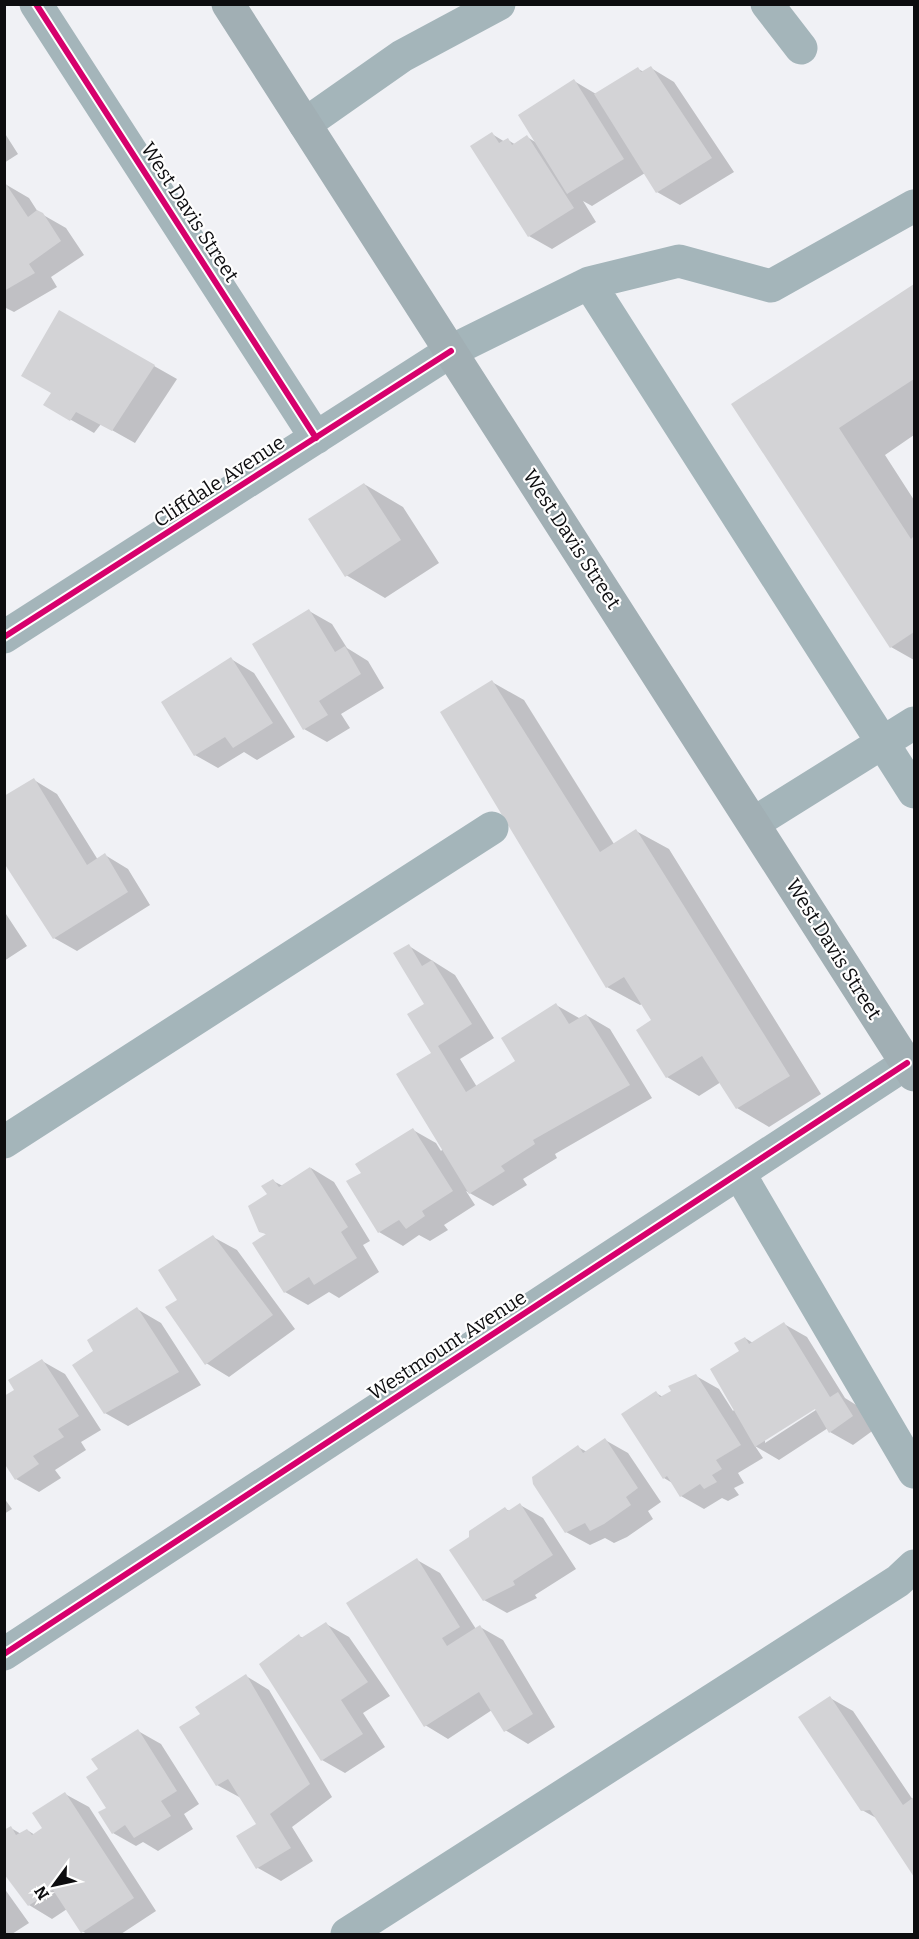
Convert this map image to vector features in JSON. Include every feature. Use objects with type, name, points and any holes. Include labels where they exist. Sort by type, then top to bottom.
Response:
[{"type":"main road","name":"West Davis Street","points":[[228,4],[911,1069]]},
{"type":"street","name":"West Davis Street","points":[[36,4],[316,438]]},
{"type":"street","points":[[305,124],[402,56],[499,4]]},
{"type":"street","points":[[767,4],[801,48]]},
{"type":"street","name":"Cliffdale Avenue","points":[[4,637],[451,351],[589,283],[679,261],[771,286],[915,206]]},
{"type":"street","points":[[589,283],[915,792]]},
{"type":"street","points":[[754,823],[915,723]]},
{"type":"street","points":[[4,1142],[492,828]]},
{"type":"street","name":"Westmount Avenue","points":[[4,1654],[739,1173],[911,1069]]},
{"type":"street","points":[[739,1173],[915,1472]]},
{"type":"street","points":[[347,1935],[898,1581],[915,1566]]},
{"type":"building","points":[[651,66],[712,158],[656,193],[594,94],[638,67],[641,72]]},
{"type":"building","points":[[574,79],[624,159],[567,194],[518,115]]},
{"type":"building","points":[[492,132],[499,143],[508,138],[512,145],[527,135],[574,208],[528,237],[470,146]]},
{"type":"building","points":[[4,181],[28,217],[37,210],[43,213],[61,241],[29,264],[35,273],[4,291]]},
{"type":"building","points":[[914,284],[914,379],[839,428],[911,539],[914,536],[914,632],[890,648],[731,404]]},
{"type":"building","points":[[59,310],[155,365],[112,431],[76,412],[70,421],[43,405],[51,393],[21,376]]},
{"type":"building","points":[[364,483],[401,540],[345,577],[308,519]]},
{"type":"building","points":[[309,609],[335,652],[345,646],[361,674],[319,701],[328,715],[303,730],[252,644]]},
{"type":"building","points":[[231,657],[273,723],[233,748],[225,737],[194,756],[161,702]]},
{"type":"building","points":[[492,680],[600,852],[636,829],[790,1076],[736,1109],[702,1056],[666,1078],[636,1030],[651,1020],[624,977],[606,988],[440,712]]},
{"type":"building","points":[[34,778],[87,865],[105,853],[128,892],[53,939],[4,863],[4,796]]},
{"type":"building","points":[[409,944],[422,966],[432,960],[472,1024],[438,1046],[466,1092],[515,1061],[501,1038],[556,1003],[569,1024],[586,1014],[630,1085],[533,1140],[535,1144],[501,1166],[505,1171],[469,1194],[396,1074],[431,1053],[407,1014],[424,1004],[393,953]]},
{"type":"building","points":[[413,1128],[453,1191],[422,1211],[425,1216],[406,1229],[399,1220],[378,1233],[346,1181],[361,1173],[355,1164]]},
{"type":"building","points":[[310,1167],[348,1227],[341,1232],[357,1258],[314,1285],[309,1277],[284,1293],[252,1243],[266,1234],[259,1232],[248,1206],[267,1194],[261,1186],[273,1179],[279,1187]]},
{"type":"building","points":[[213,1235],[273,1315],[205,1365],[165,1307],[177,1300],[158,1270]]},
{"type":"building","points":[[137,1307],[179,1372],[104,1414],[72,1365],[93,1351],[87,1340]]},
{"type":"building","points":[[784,1322],[830,1397],[838,1392],[853,1416],[829,1433],[815,1409],[755,1447],[710,1369],[739,1351],[734,1343],[745,1337],[749,1344]]},
{"type":"building","points":[[42,1359],[79,1416],[58,1429],[64,1437],[33,1456],[39,1464],[15,1480],[4,1463],[4,1396],[14,1390],[8,1380]]},
{"type":"building","points":[[696,1374],[741,1445],[716,1460],[722,1469],[712,1475],[717,1482],[704,1489],[700,1484],[680,1497],[667,1476],[663,1479],[621,1414],[656,1391],[660,1397],[671,1391],[668,1386]]},
{"type":"building","points":[[605,1438],[638,1488],[626,1497],[631,1505],[590,1531],[585,1523],[565,1533],[533,1484],[532,1477],[578,1445],[583,1453]]},
{"type":"building","points":[[520,1503],[553,1555],[513,1581],[515,1585],[483,1601],[449,1550],[469,1537],[469,1531],[505,1507],[508,1511]]},
{"type":"building","points":[[417,1558],[460,1627],[442,1638],[447,1646],[480,1625],[533,1714],[504,1732],[479,1692],[424,1727],[346,1603]]},
{"type":"building","points":[[326,1622],[368,1682],[341,1700],[363,1734],[321,1761],[259,1664],[299,1634],[301,1638]]},
{"type":"building","points":[[246,1674],[310,1784],[270,1814],[291,1848],[256,1869],[236,1836],[256,1824],[228,1779],[216,1786],[179,1727],[200,1714],[195,1707]]},
{"type":"building","points":[[830,1696],[903,1805],[914,1797],[914,1877],[870,1810],[861,1811],[798,1717]]},
{"type":"building","points":[[138,1729],[177,1791],[161,1801],[171,1816],[134,1838],[125,1825],[112,1834],[98,1812],[106,1808],[86,1777],[98,1769],[91,1759]]},
{"type":"building","points":[[65,1792],[134,1898],[81,1933],[53,1890],[28,1906],[4,1874],[4,1830],[11,1826],[16,1835],[27,1829],[32,1835],[42,1828],[32,1813]]},
{"type":"cycle path","points":[[36,4],[316,438]]},
{"type":"cycle path","points":[[4,637],[451,351]]},
{"type":"cycle path","points":[[4,1654],[907,1063]]}]
